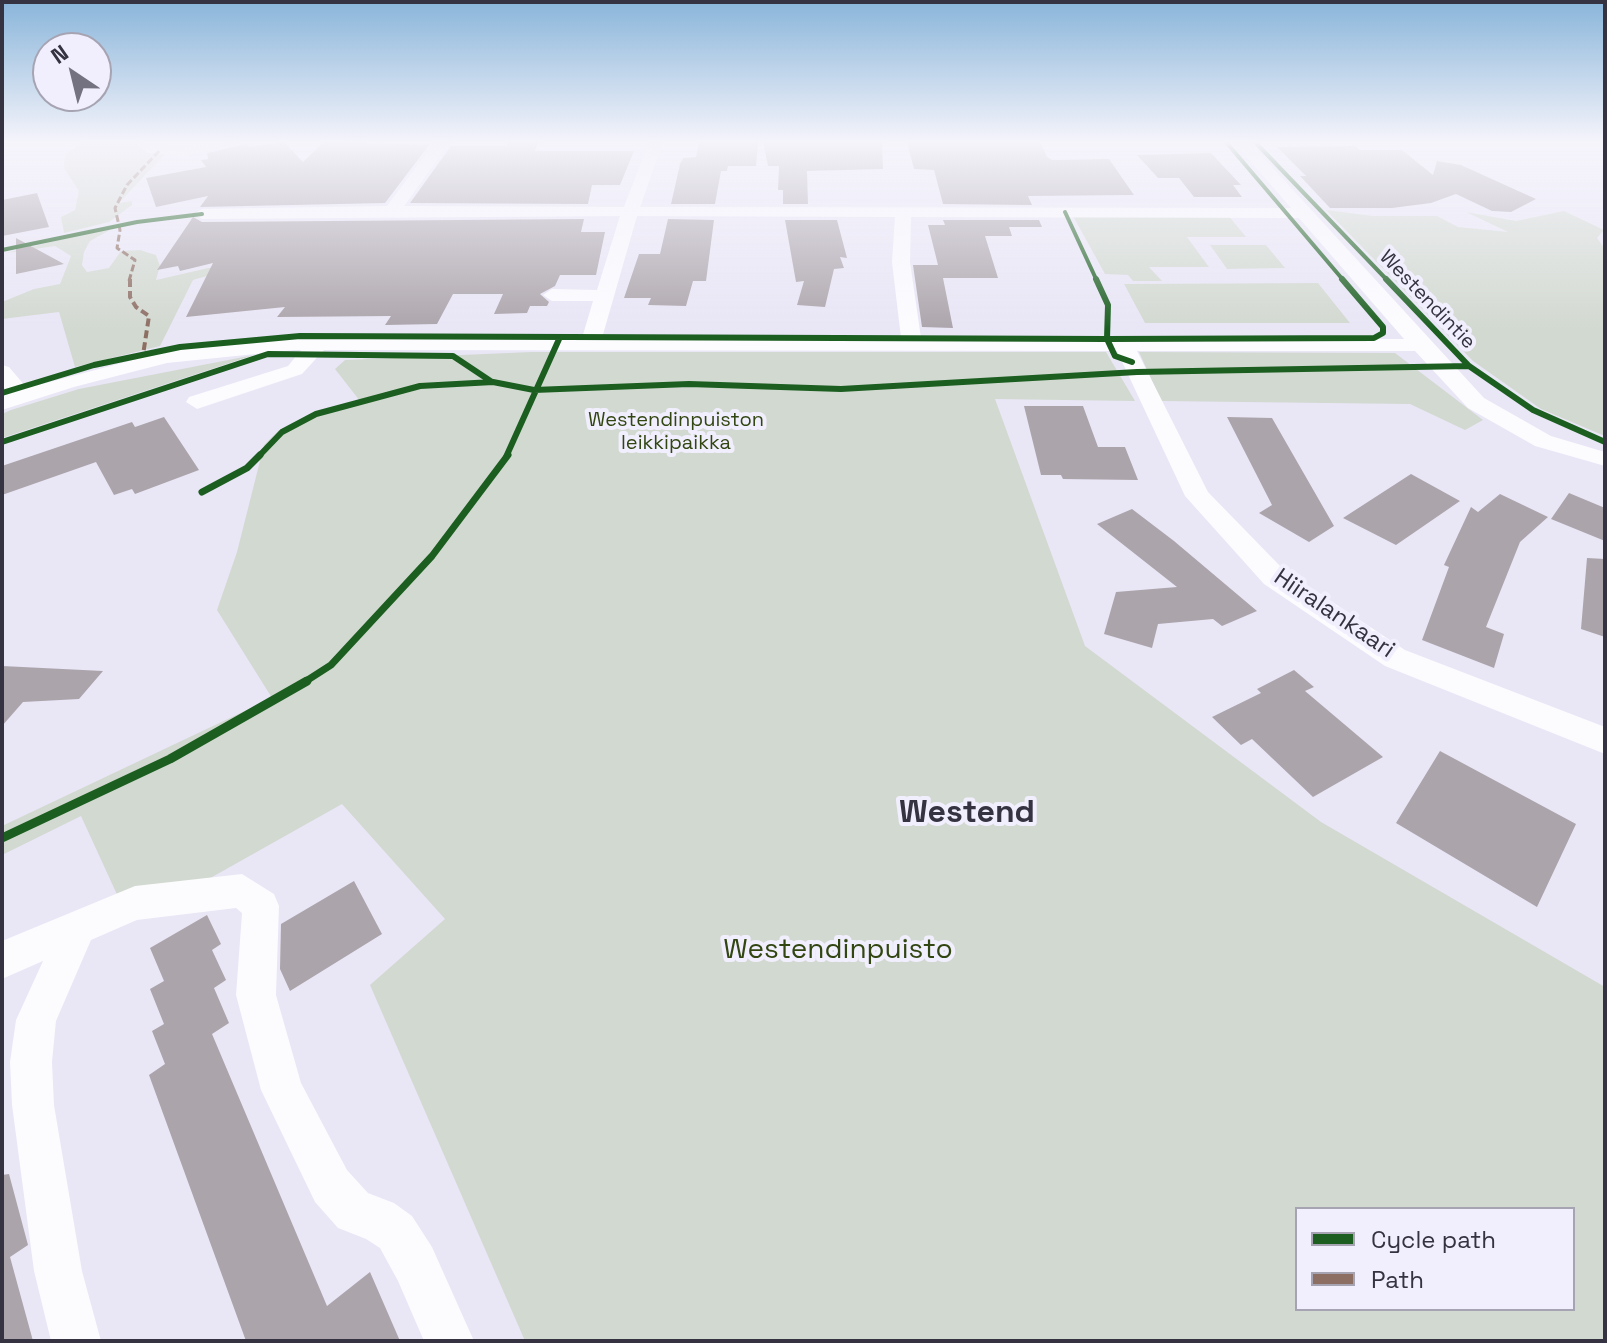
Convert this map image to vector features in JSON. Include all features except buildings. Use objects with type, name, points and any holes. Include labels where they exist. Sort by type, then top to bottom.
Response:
[{"type":"street","points":[[392,211],[397,205]]},
{"type":"street","points":[[590,344],[632,205]]},
{"type":"street","name":"Westendintie","points":[[1294,205],[1420,345],[1489,412],[1543,441],[1605,459]]},
{"type":"street","points":[[202,214],[392,211],[1301,213]]},
{"type":"street","points":[[903,212],[901,262],[912,344]]},
{"type":"street","points":[[552,295],[605,296]]},
{"type":"street","points":[[2,371],[12,399],[167,357],[224,349],[318,344],[1420,345]]},
{"type":"street","points":[[197,402],[295,370],[318,344]]},
{"type":"street","name":"Hiiralankaari","points":[[1124,345],[1197,496],[1274,577],[1395,658],[1605,741]]},
{"type":"street","points":[[2,960],[135,903],[242,891],[261,906],[256,995],[282,1090],[331,1186],[354,1212],[378,1219],[396,1232],[415,1264],[449,1341]]},
{"type":"street","points":[[76,1341],[58,1271],[33,1105],[31,1062],[36,1020],[78,927]]},
{"type":"green space","points":[[76,205],[132,205],[109,222],[64,233],[61,217],[75,210]]},
{"type":"green space","points":[[1326,210],[1373,216],[1437,216],[1458,227],[1508,232],[1466,212],[1516,221],[1564,211],[1604,230],[1597,238],[1605,249],[1605,436],[1541,409],[1473,361]]},
{"type":"green space","points":[[1228,215],[1246,237],[1187,237],[1209,267],[1149,267],[1162,281],[1133,281],[1128,275],[1105,274],[1073,216]]},
{"type":"green space","points":[[110,230],[90,241],[84,252],[82,265],[87,272],[109,268],[121,251],[140,250],[156,255],[160,266],[156,280],[208,268],[231,266],[231,269],[193,280],[160,346],[75,367],[59,312],[2,319],[2,302],[34,289],[60,284],[71,256],[55,246],[6,253]]},
{"type":"green space","points":[[1210,245],[1266,245],[1285,268],[1227,269]]},
{"type":"green space","points":[[1318,283],[1350,323],[1145,323],[1124,284]]},
{"type":"green space","name":"Westendinpuisto","points":[[532,352],[1106,352],[1135,401],[995,399],[1085,646],[1321,822],[1605,987],[1605,1341],[525,1341],[370,985],[445,919],[342,804],[205,881],[120,901],[81,816],[2,855],[2,826],[272,698],[217,610],[237,552],[264,445],[279,430],[360,401],[335,369],[345,360]]},
{"type":"green space","points":[[1139,352],[1395,353],[1483,420],[1465,430],[1410,404],[1161,401]]},
{"type":"green space","points":[[254,355],[2,438],[2,414],[11,410],[79,389]]},
{"type":"marked path","points":[[117,205],[120,230],[117,248],[135,260],[129,282],[130,297],[136,307],[149,316],[143,355]]},
{"type":"cycle path","points":[[2,393],[94,365],[180,347],[300,336],[1107,339],[1374,338],[1383,333],[1383,327],[1279,205]]},
{"type":"cycle path","points":[[1315,205],[1469,366],[1533,410],[1605,442]]},
{"type":"cycle path","points":[[1065,212],[1108,305],[1107,339],[1115,356],[1132,362]]},
{"type":"cycle path","points":[[2,250],[137,222],[202,214]]},
{"type":"cycle path","points":[[2,838],[170,759],[272,703],[331,665],[432,556],[513,448],[534,390],[560,337]]},
{"type":"cycle path","points":[[2,442],[268,354],[453,356],[492,382]]},
{"type":"cycle path","points":[[202,492],[247,468],[282,432],[316,414],[420,386],[493,382],[534,390],[689,384],[841,389],[920,387],[1137,372],[1469,366]]},
{"type":"district","name":"Westend","points":[[967,813]]},
{"type":"park label","name":"Westendinpuiston leikkipaikka","points":[[676,432]]}]
